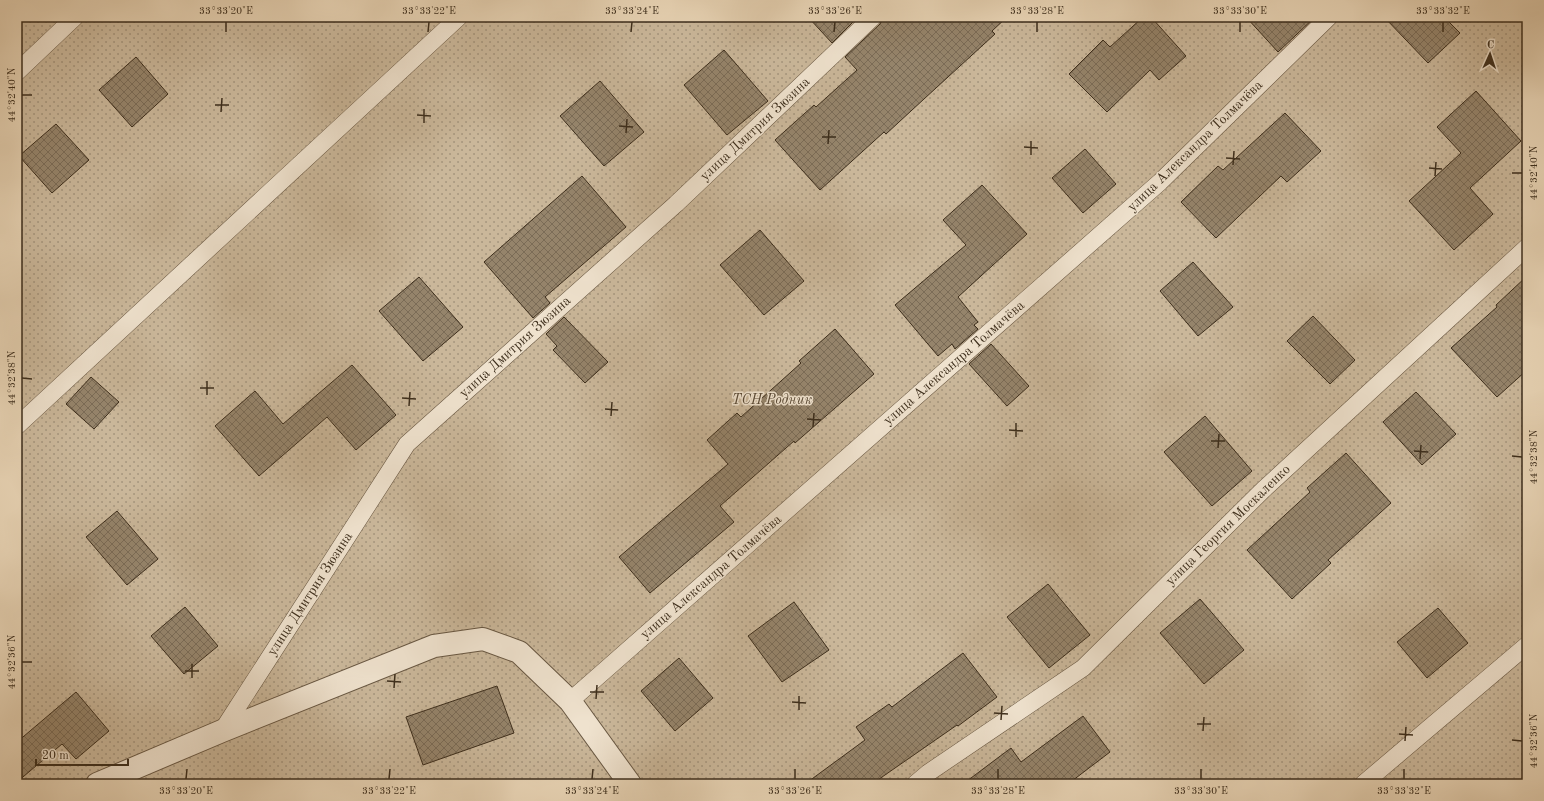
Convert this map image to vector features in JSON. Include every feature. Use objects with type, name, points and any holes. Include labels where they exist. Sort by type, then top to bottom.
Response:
[{"type":"street","points":[[97,784],[222,731],[434,646],[484,639],[519,652],[570,701],[630,784]]},
{"type":"lane","points":[[17,72],[75,17]]},
{"type":"lane","points":[[17,426],[459,17]]},
{"type":"lane","name":"улица Дмитрия Зюзина","points":[[222,731],[407,444],[676,204],[873,17]]},
{"type":"lane","name":"улица Александра Толмачёва","points":[[570,701],[1160,182],[1329,17]]},
{"type":"lane","name":"улица Георгия Москаленко","points":[[915,784],[928,773],[1083,668],[1263,490],[1527,247]]},
{"type":"lane","points":[[1363,784],[1527,645]]},
{"type":"green space","name":"ТСН Родник","points":[[17,17],[1527,17],[1527,784],[17,784]]},
{"type":"building","points":[[808,17],[858,17],[832,43]]},
{"type":"building","points":[[883,17],[1007,17],[992,31],[995,34],[886,134],[884,132],[820,190],[775,140],[814,105],[816,107],[857,70],[845,57],[880,24]]},
{"type":"building","points":[[1143,17],[1151,17],[1186,56],[1159,80],[1150,70],[1107,112],[1069,74],[1103,40],[1110,47]]},
{"type":"building","points":[[1246,17],[1315,17],[1278,52]]},
{"type":"building","points":[[1384,17],[1444,17],[1460,33],[1428,63]]},
{"type":"building","points":[[724,50],[768,101],[727,135],[684,85]]},
{"type":"building","points":[[136,57],[168,94],[132,127],[99,90]]},
{"type":"building","points":[[600,81],[644,132],[604,166],[560,116]]},
{"type":"building","points":[[1476,91],[1521,141],[1470,188],[1493,214],[1454,250],[1409,201],[1461,153],[1437,127]]},
{"type":"building","points":[[1285,113],[1321,151],[1287,182],[1281,176],[1216,238],[1181,202],[1218,166],[1223,170]]},
{"type":"building","points":[[56,124],[89,160],[52,193],[19,156]]},
{"type":"building","points":[[1085,149],[1116,184],[1083,213],[1052,178]]},
{"type":"building","points":[[582,176],[626,227],[545,297],[550,303],[533,318],[484,262]]},
{"type":"building","points":[[982,185],[1027,234],[958,297],[978,322],[974,325],[978,329],[955,349],[952,344],[938,356],[895,305],[966,245],[943,220]]},
{"type":"building","points":[[760,230],[804,281],[764,315],[720,265]]},
{"type":"building","points":[[1193,262],[1233,307],[1198,336],[1160,291]]},
{"type":"building","points":[[1527,276],[1527,370],[1497,397],[1451,348],[1497,307],[1496,305]]},
{"type":"building","points":[[419,277],[463,327],[423,361],[379,311]]},
{"type":"building","points":[[1313,316],[1355,360],[1330,384],[1287,341]]},
{"type":"building","points":[[564,317],[608,362],[585,383],[553,350],[557,346],[546,334]]},
{"type":"building","points":[[835,329],[874,374],[720,506],[734,522],[650,593],[619,557],[728,464],[707,440],[737,413],[741,417],[801,363],[799,361]]},
{"type":"building","points":[[991,344],[1029,386],[1007,406],[969,364]]},
{"type":"building","points":[[352,365],[396,415],[356,450],[327,417],[259,476],[215,426],[255,391],[283,424]]},
{"type":"building","points":[[91,377],[119,402],[94,429],[66,404]]},
{"type":"building","points":[[1416,392],[1456,434],[1422,465],[1383,422]]},
{"type":"building","points":[[1205,416],[1252,471],[1212,506],[1164,452]]},
{"type":"building","points":[[1346,453],[1391,503],[1328,560],[1331,563],[1292,599],[1247,550],[1310,492],[1307,488]]},
{"type":"building","points":[[117,511],[158,559],[127,585],[86,537]]},
{"type":"building","points":[[1048,584],[1090,635],[1049,668],[1007,617]]},
{"type":"building","points":[[1200,599],[1244,650],[1204,684],[1160,633]]},
{"type":"building","points":[[794,602],[829,650],[782,682],[748,636]]},
{"type":"building","points":[[185,607],[218,646],[184,674],[151,636]]},
{"type":"building","points":[[1438,608],[1468,643],[1427,678],[1397,642]]},
{"type":"building","points":[[963,653],[997,697],[958,726],[957,725],[872,784],[805,784],[865,740],[856,727],[889,704],[892,707]]},
{"type":"building","points":[[679,658],[713,698],[675,731],[641,691]]},
{"type":"building","points":[[497,686],[514,733],[423,765],[406,717]]},
{"type":"building","points":[[76,692],[109,731],[76,759],[62,744],[17,782],[17,742]]},
{"type":"building","points":[[1083,716],[1110,752],[1068,784],[963,784],[1011,748],[1021,762]]}]
